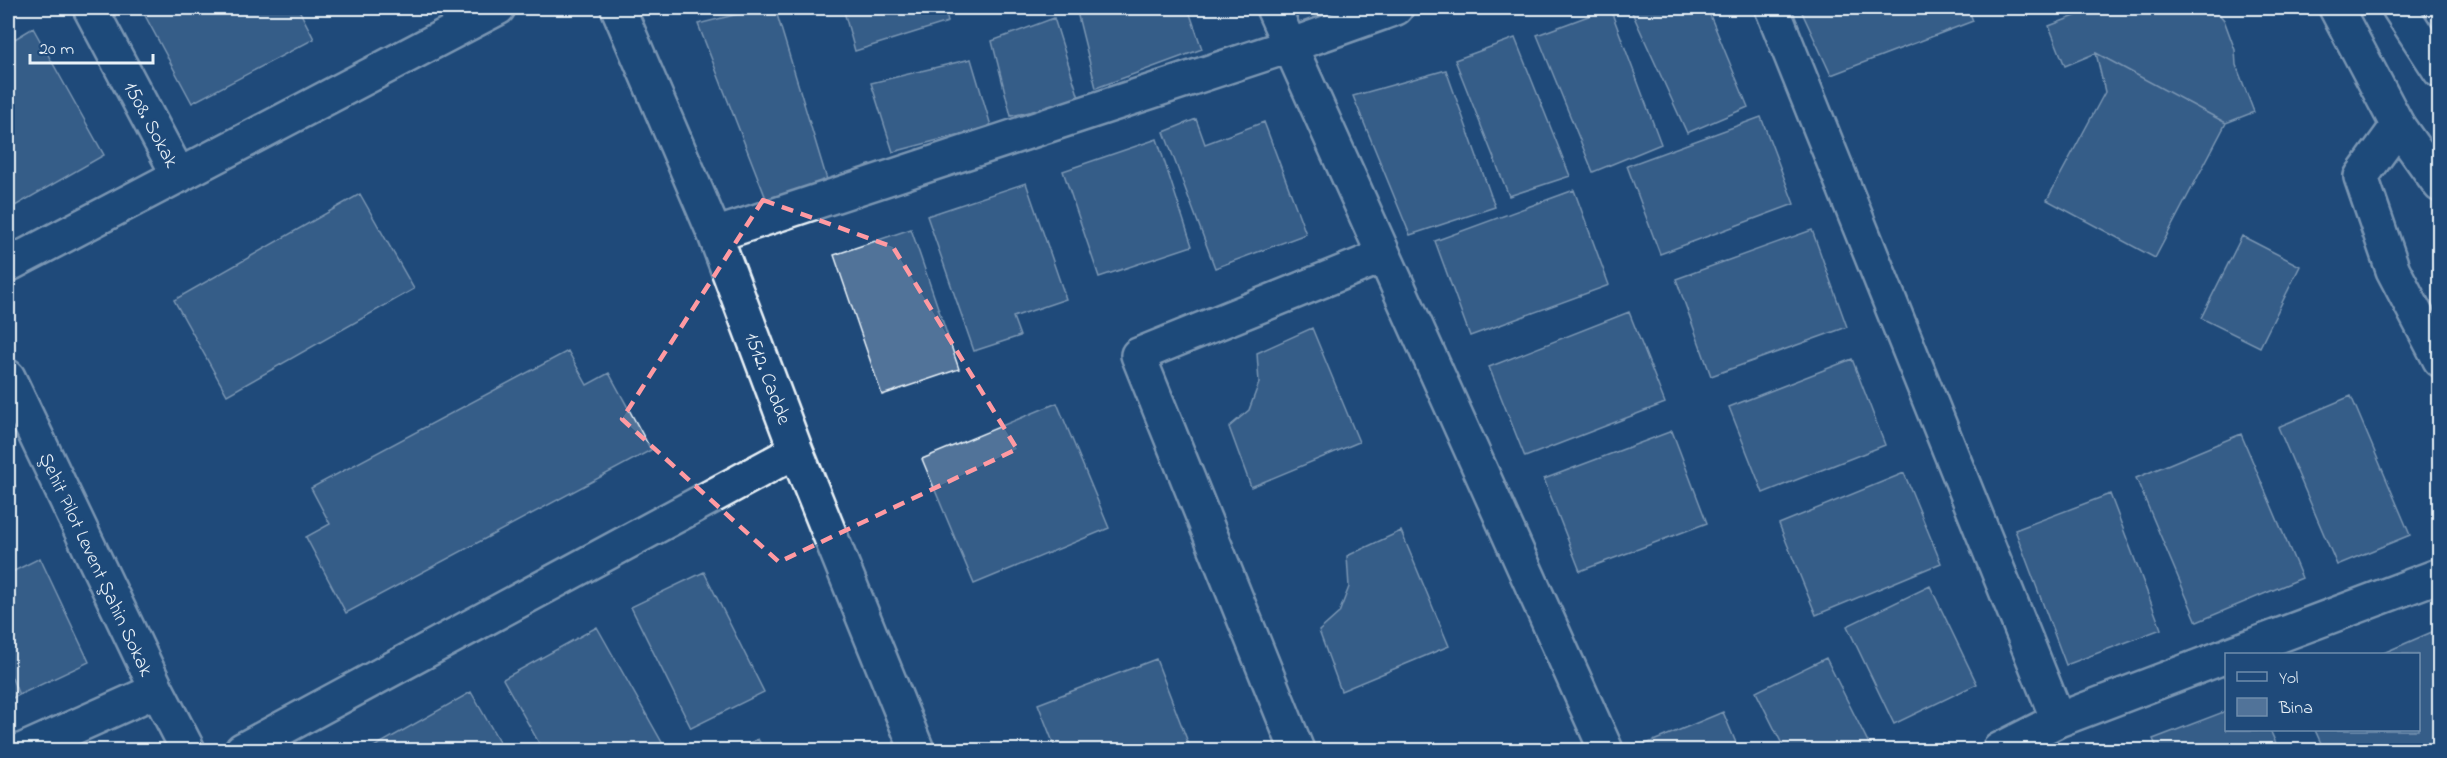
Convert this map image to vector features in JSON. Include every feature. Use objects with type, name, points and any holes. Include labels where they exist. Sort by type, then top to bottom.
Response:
[{"type":"street","name":"1508. Sokak","points":[[90,8],[179,176]]},
{"type":"street","points":[[8,265],[498,8]]},
{"type":"street","name":"1512. Cadde","points":[[618,8],[715,235],[796,451],[917,750]]},
{"type":"street","points":[[1273,8],[1606,750]]},
{"type":"street","points":[[715,235],[1289,46],[1396,8]]},
{"type":"street","points":[[1772,8],[2058,720]]},
{"type":"street","points":[[2336,8],[2398,126],[2439,185]]},
{"type":"street","points":[[2399,8],[2439,71]]},
{"type":"street","points":[[2398,126],[2361,177],[2393,270],[2439,360]]},
{"type":"street","points":[[1297,750],[1138,355],[1383,256]]},
{"type":"street","name":"Şehit Pilot Levent Şahin Sokak","points":[[8,377],[157,690],[188,750]]},
{"type":"street","points":[[242,750],[796,451]]},
{"type":"street","points":[[2233,653],[2439,575]]},
{"type":"street","points":[[1999,750],[2058,720],[2225,656]]},
{"type":"street","points":[[22,750],[157,690]]},
{"type":"highlighted area","points":[[763,200],[893,247],[1017,449],[779,562],[622,419]]},
{"type":"building","points":[[141,8],[298,8],[314,39],[192,103]]},
{"type":"building","points":[[762,8],[775,8],[828,183],[767,201],[698,24]]},
{"type":"building","points":[[843,8],[945,8],[948,22],[855,51]]},
{"type":"building","points":[[967,8],[990,8],[969,14]]},
{"type":"building","points":[[1076,8],[1188,8],[1202,49],[1096,88]]},
{"type":"building","points":[[1610,8],[1661,144],[1593,172],[1537,35]]},
{"type":"building","points":[[1630,8],[1707,8],[1748,107],[1687,133]]},
{"type":"building","points":[[1800,8],[1968,8],[1973,21],[1831,75]]},
{"type":"building","points":[[2096,8],[2214,8],[2224,20],[2235,50],[2236,65],[2254,112],[2226,123],[2096,53],[2065,66],[2049,26]]},
{"type":"building","points":[[1054,18],[1080,101],[1011,116],[992,41]]},
{"type":"building","points":[[33,28],[104,155],[8,210],[8,43]]},
{"type":"building","points":[[1515,38],[1570,176],[1509,196],[1455,60]]},
{"type":"building","points":[[2096,53],[2226,123],[2155,258],[2047,200],[2105,92]]},
{"type":"building","points":[[971,59],[991,126],[893,152],[871,83]]},
{"type":"building","points":[[1446,70],[1495,207],[1410,235],[1353,96]]},
{"type":"building","points":[[1761,117],[1794,204],[1660,254],[1627,166]]},
{"type":"building","points":[[1196,119],[1205,144],[1264,122],[1306,234],[1215,268],[1164,132]]},
{"type":"building","points":[[1157,139],[1192,246],[1099,277],[1063,171]]},
{"type":"building","points":[[1026,183],[1066,299],[1013,317],[1020,336],[974,351],[927,216]]},
{"type":"building","points":[[1574,190],[1609,285],[1470,336],[1435,241]]},
{"type":"building","points":[[360,194],[414,289],[227,395],[174,300]]},
{"type":"building","points":[[911,229],[959,369],[882,395],[834,255]]},
{"type":"building","points":[[1812,230],[1847,327],[1711,376],[1676,279]]},
{"type":"building","points":[[2242,236],[2300,266],[2260,347],[2201,318]]},
{"type":"building","points":[[1629,312],[1665,403],[1525,457],[1489,367]]},
{"type":"building","points":[[1312,328],[1359,442],[1251,487],[1229,427],[1249,410],[1259,383],[1257,353]]},
{"type":"building","points":[[568,351],[587,385],[609,373],[651,450],[346,613],[306,537],[330,524],[311,488]]},
{"type":"building","points":[[1852,359],[1885,445],[1763,493],[1729,407]]},
{"type":"building","points":[[2351,396],[2410,535],[2337,565],[2278,427]]},
{"type":"building","points":[[1057,403],[1109,528],[974,584],[922,459]]},
{"type":"building","points":[[1672,431],[1707,523],[1580,571],[1544,479]]},
{"type":"building","points":[[2241,434],[2302,578],[2197,622],[2136,478]]},
{"type":"building","points":[[8,470],[16,488],[8,492]]},
{"type":"building","points":[[1904,473],[1941,563],[1816,615],[1779,524]]},
{"type":"building","points":[[2110,494],[2161,629],[2066,665],[2015,530]]},
{"type":"building","points":[[1401,531],[1449,646],[1341,691],[1319,631],[1339,613],[1349,587],[1347,556]]},
{"type":"building","points":[[40,558],[89,662],[19,695],[8,669],[8,574]]},
{"type":"building","points":[[704,572],[764,692],[691,728],[631,607]]},
{"type":"building","points":[[1930,586],[1977,684],[1894,724],[1847,626]]},
{"type":"building","points":[[597,627],[664,746],[656,750],[543,750],[503,679]]},
{"type":"building","points":[[2439,629],[2440,740],[2416,750],[2324,750],[2315,731],[2420,731],[2420,653],[2383,653]]},
{"type":"building","points":[[1826,658],[1872,750],[1785,750],[1756,692]]},
{"type":"building","points":[[1156,659],[1191,750],[1056,750],[1038,704]]},
{"type":"building","points":[[8,669],[19,695],[8,700]]},
{"type":"building","points":[[471,692],[504,750],[373,750],[372,748]]},
{"type":"building","points":[[2225,711],[2225,731],[2270,731],[2279,750],[2158,750],[2153,739]]},
{"type":"building","points":[[1723,712],[1739,750],[1648,750],[1646,744]]},
{"type":"building","points":[[758,739],[764,750],[736,750]]}]
